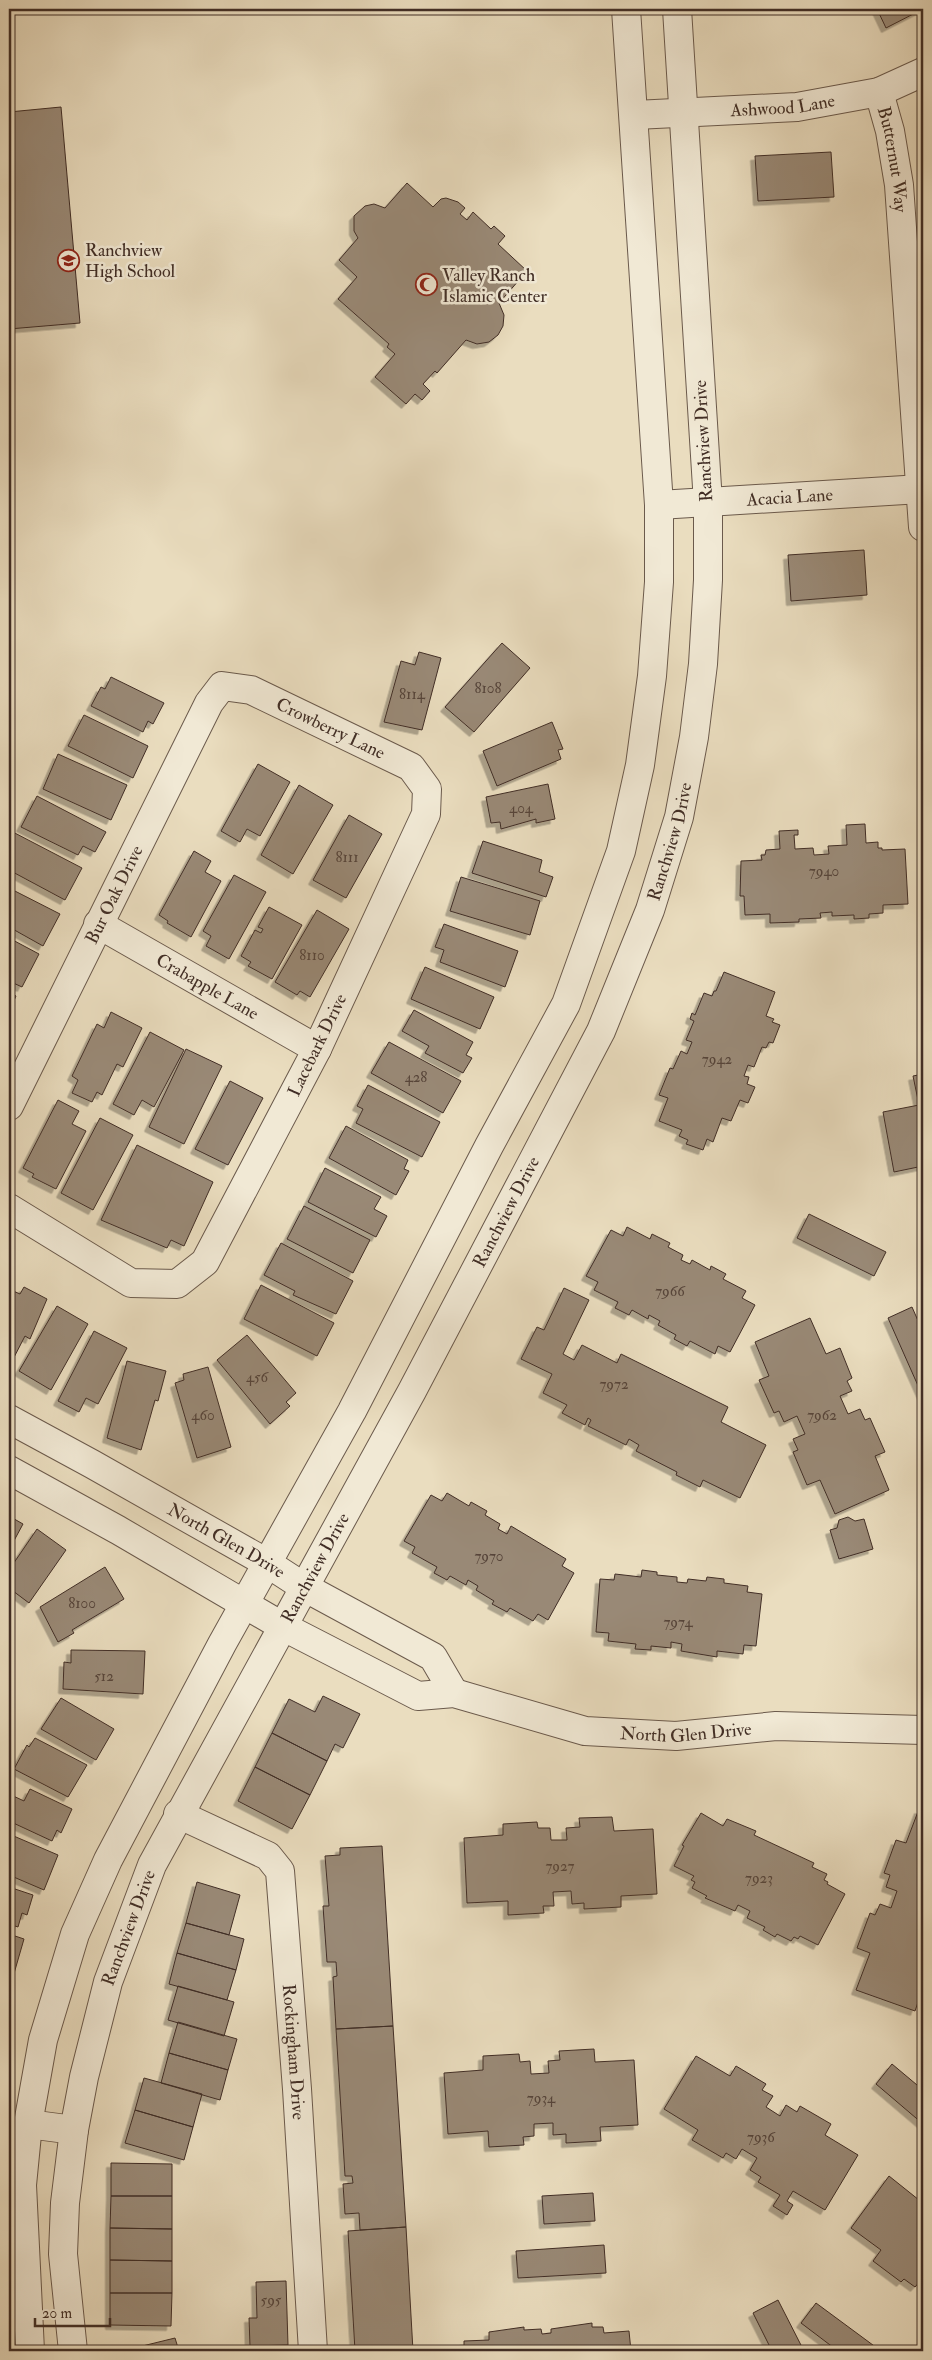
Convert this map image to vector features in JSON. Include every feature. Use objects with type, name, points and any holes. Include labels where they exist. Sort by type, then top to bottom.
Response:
[{"type":"street","points":[[30,2351],[22,2185],[28,2124],[43,2040],[74,1934],[108,1860],[244,1604],[352,1411],[489,1146],[566,1004],[621,851],[640,765],[652,666],[658,582],[659,505],[635,116],[626,9]]},
{"type":"street","name":"Ranchview Drive","points":[[73,2351],[63,2254],[65,2204],[74,2130],[84,2077],[108,1982],[152,1865],[178,1814],[412,1390],[601,1031],[656,895],[679,817],[694,737],[703,664],[707,598],[708,503],[677,9]]},
{"type":"street","name":"Ashwood Lane","points":[[635,116],[797,107],[879,92],[923,72]]},
{"type":"street","name":"Butternut Way","points":[[879,92],[890,131],[899,186],[916,332],[923,528]]},
{"type":"street","name":"Acacia Lane","points":[[659,505],[921,490]]},
{"type":"street","name":"Crowberry Lane","points":[[222,686],[251,690],[411,767],[427,789]]},
{"type":"street","name":"Bur Oak Drive","points":[[9,1106],[209,703],[222,686]]},
{"type":"street","name":"Lacebark Drive","points":[[9,1208],[130,1283],[177,1284],[205,1262],[317,1049],[426,814],[427,789]]},
{"type":"street","name":"Crabapple Lane","points":[[98,924],[317,1049]]},
{"type":"street","name":"North Glen Drive","points":[[9,1420],[92,1464],[267,1563],[304,1587],[433,1657],[454,1693]]},
{"type":"street","name":"North Glen Drive","points":[[9,1470],[282,1626],[418,1696],[454,1693],[585,1731],[676,1736],[776,1726],[923,1730]]},
{"type":"street","name":"Rockingham Drive","points":[[178,1814],[268,1856],[280,1871],[297,2089],[313,2351]]},
{"type":"street","points":[[28,2124],[74,2130]]},
{"type":"building","points":[[877,9],[923,9],[886,28]]},
{"type":"building","points":[[61,107],[80,323],[9,329],[9,112]]},
{"type":"building","points":[[831,152],[834,197],[758,201],[755,156]]},
{"type":"building","points":[[407,183],[433,207],[441,199],[446,198],[458,202],[465,208],[460,214],[467,220],[473,212],[491,229],[494,226],[505,236],[498,244],[527,271],[499,303],[504,315],[503,326],[498,335],[489,342],[477,344],[466,340],[437,373],[435,371],[423,384],[430,391],[422,400],[415,394],[406,404],[375,377],[395,354],[387,347],[389,344],[338,299],[357,277],[339,260],[358,238],[354,231],[354,216],[365,206],[374,204],[385,208]]},
{"type":"building","points":[[864,550],[867,595],[791,601],[788,555]]},
{"type":"building","points":[[502,643],[530,668],[474,732],[445,707]]},
{"type":"building","points":[[419,652],[441,658],[422,730],[384,722],[401,661],[415,665]]},
{"type":"building","points":[[111,677],[164,703],[153,724],[148,721],[143,732],[91,706],[101,687],[105,689]]},
{"type":"building","points":[[84,715],[148,746],[133,778],[68,746]]},
{"type":"building","points":[[552,722],[563,749],[558,750],[561,759],[497,786],[483,751]]},
{"type":"building","points":[[58,754],[127,785],[111,820],[43,789]]},
{"type":"building","points":[[258,764],[290,782],[260,836],[247,829],[240,842],[221,831]]},
{"type":"building","points":[[548,784],[555,819],[536,823],[536,819],[501,829],[500,822],[491,823],[486,797]]},
{"type":"building","points":[[299,785],[333,805],[293,874],[261,855]]},
{"type":"building","points":[[37,796],[106,832],[95,852],[83,846],[78,855],[21,827]]},
{"type":"building","points":[[349,815],[382,834],[346,898],[313,880]]},
{"type":"building","points":[[865,824],[866,843],[878,842],[878,848],[882,848],[882,850],[905,849],[908,904],[883,905],[883,913],[869,914],[869,918],[854,919],[854,915],[832,916],[832,912],[820,913],[821,918],[799,919],[799,922],[770,923],[770,914],[745,915],[744,896],[740,896],[741,861],[762,860],[761,855],[765,855],[766,850],[780,849],[779,831],[798,830],[798,835],[794,835],[795,849],[813,848],[814,855],[829,854],[828,846],[847,845],[846,825]]},
{"type":"building","points":[[9,830],[82,868],[65,900],[9,870]]},
{"type":"building","points":[[483,841],[542,860],[539,872],[553,877],[546,897],[472,873]]},
{"type":"building","points":[[194,851],[211,861],[205,872],[221,881],[191,937],[167,923],[168,921],[159,915]]},
{"type":"building","points":[[234,875],[266,892],[229,959],[206,946],[211,936],[203,931]]},
{"type":"building","points":[[461,877],[540,901],[530,935],[450,911]]},
{"type":"building","points":[[9,888],[60,914],[43,946],[9,927]]},
{"type":"building","points":[[269,907],[302,925],[272,979],[248,966],[251,962],[241,956],[255,930],[261,933],[263,929],[258,927]]},
{"type":"building","points":[[317,910],[349,929],[310,997],[300,991],[297,995],[275,982]]},
{"type":"building","points":[[444,924],[518,951],[505,987],[440,962],[444,950],[435,947]]},
{"type":"building","points":[[9,938],[39,954],[22,987],[9,981]]},
{"type":"building","points":[[425,967],[494,997],[480,1029],[411,999]]},
{"type":"building","points":[[724,972],[775,992],[766,1016],[774,1019],[772,1022],[780,1025],[773,1043],[769,1042],[766,1048],[762,1047],[754,1067],[748,1065],[744,1076],[749,1077],[747,1084],[755,1087],[748,1103],[740,1100],[731,1121],[722,1118],[713,1142],[707,1139],[703,1150],[686,1144],[688,1140],[679,1136],[682,1130],[659,1121],[668,1098],[659,1095],[670,1068],[673,1069],[681,1051],[687,1054],[692,1042],[686,1040],[694,1021],[690,1019],[692,1013],[695,1015],[704,993],[712,996],[714,991],[716,991]]},
{"type":"building","points":[[9,992],[16,996],[9,1012]]},
{"type":"building","points":[[414,1010],[473,1042],[466,1055],[472,1058],[463,1073],[425,1053],[429,1046],[402,1031]]},
{"type":"building","points":[[111,1012],[142,1028],[123,1067],[117,1064],[102,1095],[97,1092],[92,1102],[72,1093],[78,1080],[72,1076],[97,1024],[104,1028]]},
{"type":"building","points":[[150,1032],[184,1050],[154,1107],[142,1100],[134,1115],[113,1104]]},
{"type":"building","points":[[389,1042],[461,1081],[443,1113],[371,1073]]},
{"type":"building","points":[[186,1049],[222,1066],[184,1144],[149,1127]]},
{"type":"building","points":[[923,1074],[923,1166],[894,1172],[883,1112],[919,1105],[913,1076]]},
{"type":"building","points":[[230,1081],[263,1098],[228,1165],[195,1149]]},
{"type":"building","points":[[368,1085],[440,1122],[422,1157],[356,1123],[363,1109],[357,1106]]},
{"type":"building","points":[[58,1100],[79,1111],[72,1124],[86,1131],[56,1189],[32,1177],[34,1174],[23,1168]]},
{"type":"building","points":[[100,1118],[133,1135],[93,1210],[61,1193]]},
{"type":"building","points":[[346,1126],[408,1160],[404,1169],[409,1171],[396,1195],[329,1158]]},
{"type":"building","points":[[137,1145],[213,1182],[184,1246],[171,1240],[167,1248],[101,1220]]},
{"type":"building","points":[[325,1168],[381,1197],[374,1209],[387,1216],[376,1237],[308,1202]]},
{"type":"building","points":[[304,1206],[370,1240],[353,1273],[287,1239]]},
{"type":"building","points":[[809,1214],[886,1252],[874,1276],[797,1238]]},
{"type":"building","points":[[627,1227],[650,1239],[652,1234],[670,1243],[668,1247],[683,1255],[681,1260],[690,1264],[692,1260],[710,1270],[711,1266],[726,1274],[723,1279],[746,1291],[742,1298],[755,1305],[730,1352],[718,1346],[715,1354],[690,1341],[687,1346],[674,1339],[676,1335],[658,1325],[660,1321],[649,1315],[648,1319],[632,1310],[629,1315],[615,1308],[618,1302],[594,1290],[598,1282],[586,1276],[611,1230],[623,1236]]},
{"type":"building","points":[[281,1243],[353,1281],[336,1314],[293,1295],[295,1291],[264,1275]]},
{"type":"building","points":[[261,1285],[334,1323],[317,1356],[244,1319]]},
{"type":"building","points":[[24,1287],[47,1299],[30,1339],[25,1336],[9,1367],[9,1294],[11,1290],[20,1294]]},
{"type":"building","points":[[564,1288],[589,1300],[563,1354],[574,1360],[582,1345],[617,1363],[621,1354],[728,1407],[721,1422],[766,1445],[740,1498],[703,1480],[700,1487],[676,1475],[677,1472],[636,1451],[639,1445],[629,1439],[626,1445],[588,1426],[591,1420],[588,1418],[585,1425],[562,1413],[567,1405],[543,1393],[552,1374],[521,1359],[537,1327],[544,1330]]},
{"type":"building","points":[[57,1306],[88,1324],[51,1390],[19,1371]]},
{"type":"building","points":[[912,1307],[923,1332],[923,1397],[888,1318]]},
{"type":"building","points":[[810,1318],[826,1354],[840,1348],[852,1378],[847,1381],[852,1391],[840,1396],[848,1414],[860,1409],[865,1420],[870,1418],[885,1452],[875,1456],[889,1490],[835,1514],[820,1480],[807,1485],[793,1452],[798,1450],[793,1439],[805,1434],[797,1416],[784,1422],[779,1411],[774,1413],[759,1380],[769,1376],[755,1342]]},
{"type":"building","points":[[94,1331],[127,1348],[98,1404],[86,1398],[79,1412],[58,1401]]},
{"type":"building","points":[[247,1335],[296,1393],[286,1402],[290,1406],[270,1424],[217,1360]]},
{"type":"building","points":[[127,1361],[166,1371],[158,1401],[155,1400],[141,1450],[107,1438]]},
{"type":"building","points":[[208,1367],[231,1447],[197,1458],[175,1383],[184,1380],[183,1374]]},
{"type":"building","points":[[447,1493],[469,1506],[471,1502],[487,1511],[485,1515],[500,1524],[498,1529],[507,1534],[511,1526],[566,1559],[562,1566],[574,1573],[548,1620],[538,1614],[533,1621],[510,1608],[507,1612],[492,1604],[494,1601],[476,1590],[478,1586],[468,1580],[466,1585],[450,1576],[447,1580],[434,1573],[437,1567],[412,1553],[415,1547],[404,1541],[431,1495],[442,1501]]},
{"type":"building","points":[[9,1516],[23,1524],[9,1550]]},
{"type":"building","points":[[848,1517],[855,1521],[864,1519],[873,1549],[839,1559],[830,1530],[837,1528],[839,1520]]},
{"type":"building","points":[[37,1529],[66,1550],[29,1603],[9,1588],[9,1570]]},
{"type":"building","points":[[105,1567],[124,1599],[72,1630],[74,1633],[58,1642],[40,1607]]},
{"type":"building","points":[[642,1570],[657,1572],[657,1575],[677,1577],[677,1582],[687,1583],[688,1579],[706,1581],[707,1577],[724,1579],[724,1583],[748,1586],[747,1592],[762,1594],[756,1646],[744,1645],[743,1654],[717,1651],[717,1657],[681,1651],[682,1644],[671,1642],[671,1648],[651,1646],[651,1650],[635,1649],[636,1644],[608,1641],[609,1633],[596,1632],[600,1579],[614,1580],[615,1574],[641,1577]]},
{"type":"building","points":[[71,1650],[145,1651],[143,1694],[63,1689],[64,1662],[71,1663]]},
{"type":"building","points":[[323,1696],[360,1714],[343,1748],[335,1744],[327,1761],[272,1733],[289,1699],[315,1712]]},
{"type":"building","points":[[61,1698],[114,1729],[96,1760],[41,1729]]},
{"type":"building","points":[[272,1733],[327,1761],[310,1795],[255,1767]]},
{"type":"building","points":[[35,1738],[87,1765],[68,1797],[14,1769],[27,1745],[29,1747]]},
{"type":"building","points":[[255,1767],[310,1795],[292,1829],[238,1801]]},
{"type":"building","points":[[30,1789],[72,1809],[61,1833],[57,1830],[52,1841],[9,1821],[9,1794],[24,1801]]},
{"type":"building","points":[[919,1809],[923,1810],[923,1988],[915,2011],[856,1990],[870,1953],[857,1948],[870,1913],[875,1915],[880,1904],[891,1908],[897,1891],[886,1887],[890,1875],[884,1873],[896,1840],[906,1843]]},
{"type":"building","points":[[701,1813],[723,1826],[727,1819],[756,1831],[754,1835],[814,1863],[812,1867],[827,1874],[824,1880],[828,1882],[827,1884],[845,1894],[818,1945],[800,1936],[798,1939],[794,1937],[791,1941],[777,1934],[775,1937],[763,1930],[765,1927],[747,1918],[750,1911],[738,1905],[735,1911],[705,1898],[707,1896],[692,1888],[695,1882],[691,1880],[694,1876],[674,1866],[684,1846],[682,1845]]},
{"type":"building","points":[[612,1817],[614,1831],[653,1829],[657,1894],[621,1896],[621,1907],[584,1909],[584,1903],[572,1904],[571,1891],[553,1892],[554,1906],[543,1906],[544,1913],[508,1915],[508,1901],[467,1903],[464,1838],[503,1835],[503,1824],[537,1822],[538,1828],[550,1828],[551,1840],[567,1840],[566,1828],[580,1827],[579,1818]]},
{"type":"building","points":[[9,1834],[58,1855],[44,1890],[9,1875]]},
{"type":"building","points":[[382,1846],[393,2026],[336,2029],[333,1977],[337,1976],[336,1962],[327,1962],[323,1906],[329,1906],[325,1856],[340,1855],[340,1848]]},
{"type":"building","points":[[197,1882],[240,1895],[229,1935],[186,1923]]},
{"type":"building","points":[[9,1887],[33,1895],[27,1915],[22,1913],[18,1927],[9,1924]]},
{"type":"building","points":[[186,1923],[244,1939],[236,1970],[177,1953]]},
{"type":"building","points":[[9,1934],[24,1939],[13,1977],[9,1975]]},
{"type":"building","points":[[177,1953],[236,1970],[227,2000],[169,1984]]},
{"type":"building","points":[[9,1982],[13,1983],[9,1998]]},
{"type":"building","points":[[178,1986],[234,2002],[224,2036],[168,2020]]},
{"type":"building","points":[[178,2022],[237,2039],[228,2070],[169,2053]]},
{"type":"building","points":[[393,2026],[406,2227],[360,2230],[359,2213],[345,2214],[343,2184],[353,2183],[352,2176],[345,2176],[336,2029]]},
{"type":"building","points":[[594,2049],[595,2062],[634,2060],[638,2125],[600,2127],[601,2141],[566,2143],[566,2134],[553,2135],[553,2123],[534,2124],[534,2136],[523,2137],[524,2145],[489,2147],[488,2131],[448,2134],[444,2073],[483,2070],[483,2056],[519,2054],[520,2062],[530,2061],[531,2074],[549,2073],[548,2061],[560,2060],[559,2051]]},
{"type":"building","points":[[169,2053],[228,2070],[220,2100],[161,2083]]},
{"type":"building","points":[[696,2056],[730,2076],[736,2066],[766,2084],[762,2090],[773,2096],[766,2107],[780,2116],[786,2105],[797,2112],[800,2106],[831,2124],[825,2135],[858,2155],[825,2210],[793,2191],[787,2201],[793,2205],[787,2215],[773,2206],[780,2195],[758,2182],[761,2177],[750,2170],[757,2158],[742,2149],[736,2159],[726,2153],[723,2158],[692,2140],[698,2130],[664,2109]]},
{"type":"building","points":[[892,2064],[923,2090],[923,2124],[876,2084]]},
{"type":"building","points":[[144,2078],[202,2094],[193,2127],[135,2110]]},
{"type":"building","points":[[135,2110],[193,2127],[184,2160],[125,2143]]},
{"type":"building","points":[[111,2163],[172,2164],[172,2196],[111,2196]]},
{"type":"building","points":[[889,2176],[919,2200],[923,2195],[923,2278],[915,2287],[904,2279],[901,2282],[873,2261],[881,2250],[851,2228]]},
{"type":"building","points":[[593,2193],[595,2221],[544,2224],[542,2196]]},
{"type":"building","points":[[111,2196],[172,2196],[172,2229],[110,2228]]},
{"type":"building","points":[[406,2227],[413,2351],[355,2351],[348,2231]]},
{"type":"building","points":[[110,2228],[172,2229],[172,2261],[110,2260]]},
{"type":"building","points":[[604,2245],[606,2273],[518,2278],[516,2251]]},
{"type":"building","points":[[110,2260],[172,2261],[172,2293],[110,2293]]},
{"type":"building","points":[[286,2281],[288,2345],[250,2346],[249,2318],[257,2318],[256,2282]]},
{"type":"building","points":[[110,2293],[172,2293],[171,2326],[110,2325]]},
{"type":"building","points":[[778,2300],[804,2351],[772,2351],[753,2313]]},
{"type":"building","points":[[816,2303],[881,2351],[838,2351],[801,2323]]},
{"type":"building","points":[[592,2323],[592,2327],[603,2327],[604,2333],[629,2331],[631,2351],[464,2351],[464,2341],[489,2340],[489,2332],[524,2327],[524,2330],[541,2329],[542,2334],[551,2333],[551,2329]]},
{"type":"building","points":[[175,2338],[179,2351],[122,2351]]},
{"type":"place","name":"Ranchview High School","points":[[69,260]]},
{"type":"place","name":"Valley Ranch Islamic Center","points":[[426,285]]}]
